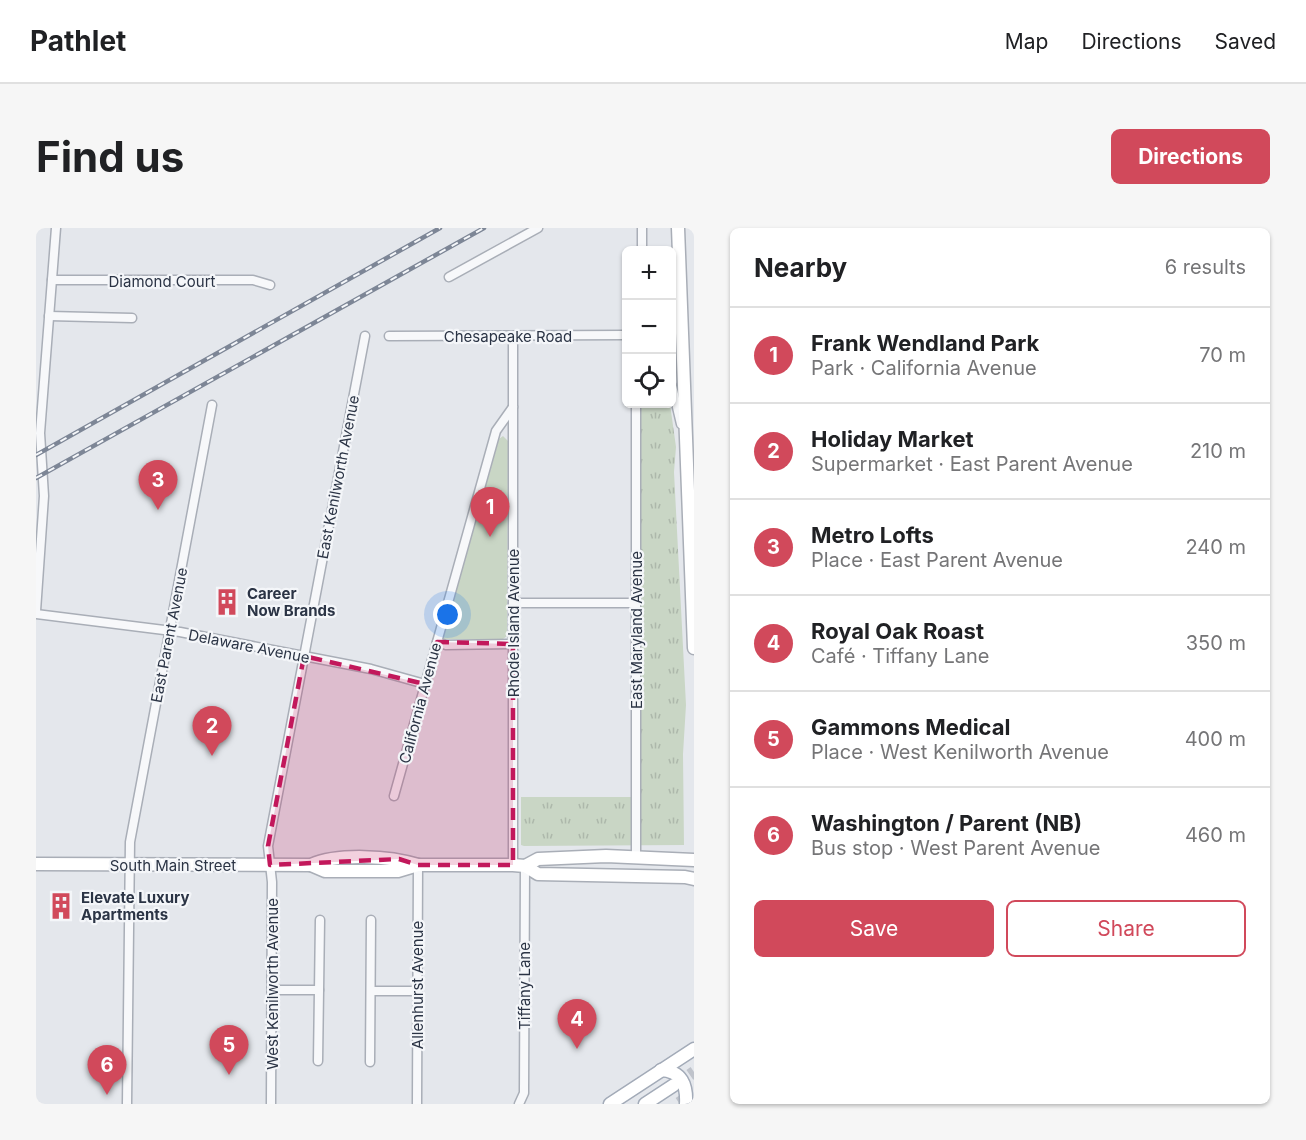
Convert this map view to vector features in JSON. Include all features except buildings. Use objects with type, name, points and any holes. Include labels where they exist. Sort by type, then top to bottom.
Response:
[{"type":"main road","points":[[678,228],[694,648]]},
{"type":"main road","points":[[572,875],[593,869],[626,869],[634,863],[636,856]]},
{"type":"main road","name":"South Main Street","points":[[36,864],[311,865],[325,859],[399,859],[418,865],[519,866],[538,859],[636,856],[694,860]]},
{"type":"main road","name":"South Main Street","points":[[519,866],[538,874],[694,879]]},
{"type":"main road","points":[[610,1104],[694,1049]]},
{"type":"main road","points":[[661,1070],[673,1072],[682,1078],[686,1086],[681,1104]]},
{"type":"main road","points":[[645,1104],[674,1085]]},
{"type":"street","points":[[36,612],[44,496],[40,433],[56,228]]},
{"type":"street","points":[[449,277],[538,228]]},
{"type":"street","points":[[642,228],[642,246]]},
{"type":"street","name":"Diamond Court","points":[[52,280],[253,280],[270,285]]},
{"type":"street","points":[[50,316],[132,318]]},
{"type":"street","name":"Chesapeake Road","points":[[389,336],[622,335]]},
{"type":"street","name":"East Kenilworth Avenue","points":[[270,865],[268,846],[365,336]]},
{"type":"street","points":[[37,340],[47,341]]},
{"type":"street","name":"Rhode Island Avenue","points":[[513,345],[513,644],[519,866]]},
{"type":"street","points":[[676,402],[686,442]]},
{"type":"street","name":"East Parent Avenue","points":[[127,1104],[130,842],[212,405]]},
{"type":"street","name":"California Avenue","points":[[394,796],[496,431],[513,407]]},
{"type":"street","name":"East Maryland Avenue","points":[[636,408],[636,856]]},
{"type":"street","points":[[513,603],[636,603]]},
{"type":"street","name":"Delaware Avenue","points":[[36,612],[170,630],[372,669],[425,684]]},
{"type":"street","points":[[437,642],[446,645],[513,644]]},
{"type":"street","name":"West Kenilworth Avenue","points":[[270,865],[271,1104]]},
{"type":"street","name":"Allenhurst Avenue","points":[[417,1104],[418,865]]},
{"type":"street","name":"Tiffany Lane","points":[[519,866],[524,1093],[519,1104]]},
{"type":"street","points":[[318,1061],[320,920]]},
{"type":"street","points":[[370,1062],[371,920]]},
{"type":"street","points":[[272,990],[319,990]]},
{"type":"street","points":[[371,991],[417,991]]},
{"type":"highlighted area","points":[[437,642],[513,644],[513,865],[418,865],[399,859],[270,865],[268,846],[304,656],[425,684]]},
{"type":"green space","points":[[641,408],[671,408],[676,447],[674,472],[686,705],[683,754],[684,845],[521,845],[521,797],[640,797]]},
{"type":"green space","points":[[503,436],[508,441],[507,636],[503,639],[443,639],[499,439]]},
{"type":"tunnel","points":[[675,1085],[694,1072]]},
{"type":"tunnel","points":[[679,1103],[694,1093]]},
{"type":"railway","points":[[36,455],[440,228]]},
{"type":"railway","points":[[36,478],[484,228]]},
{"type":"place","name":"Metro Lofts","points":[[158,510]]},
{"type":"place","name":"Frank Wendland Park","points":[[490,537]]},
{"type":"place","name":"Career Now Brands","points":[[227,602]]},
{"type":"place","name":"Holiday Market","points":[[212,756]]},
{"type":"place","name":"Elevate Luxury Apartments","points":[[61,906]]},
{"type":"place","name":"Royal Oak Roast","points":[[577,1049]]},
{"type":"place","name":"Gammons Medical","points":[[229,1075]]},
{"type":"place","name":"Washington / Parent (NB)","points":[[107,1095]]}]
